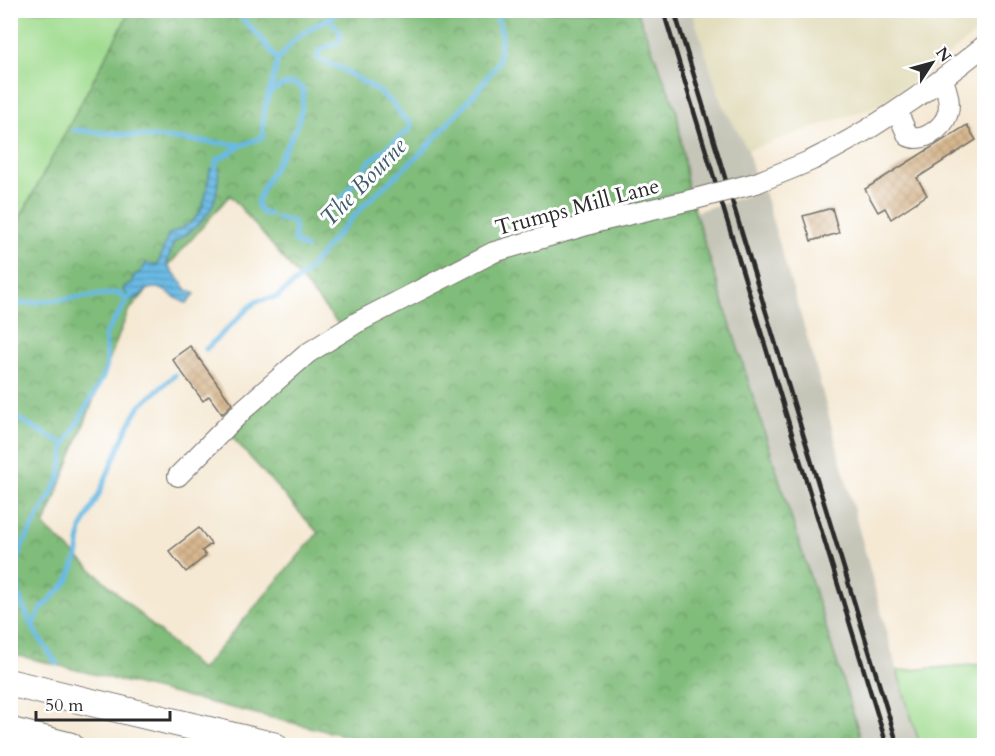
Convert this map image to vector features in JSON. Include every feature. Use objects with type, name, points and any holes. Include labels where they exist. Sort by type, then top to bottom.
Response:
[{"type":"highway","points":[[10,683],[274,746]]},
{"type":"highway","points":[[10,731],[70,746]]},
{"type":"street","name":"Trumps Mill Lane","points":[[178,476],[244,409],[308,353],[358,322],[494,252],[601,221],[756,183],[812,160],[897,111],[943,79],[984,46]]},
{"type":"street","points":[[897,111],[908,136],[916,139],[930,134],[939,127],[949,111],[943,79]]},
{"type":"shaded area","points":[[637,11],[692,11],[722,104],[748,150],[754,174],[688,190],[677,112]]},
{"type":"shaded area","points":[[692,11],[984,11],[984,27],[917,80],[876,106],[748,150],[722,104]]},
{"type":"shaded area","points":[[764,192],[813,357],[897,671],[920,745],[863,745],[695,212]]},
{"type":"green space","points":[[11,11],[130,11],[11,235]]},
{"type":"green space","points":[[130,11],[637,11],[677,112],[688,190],[863,745],[383,745],[11,654],[11,235]],"holes":[[[230,195],[341,327],[231,436],[318,533],[201,670],[44,526],[128,312]]]},
{"type":"green space","points":[[984,664],[984,745],[920,745],[897,671]]},
{"type":"water","points":[[210,169],[219,169],[213,205],[199,224],[174,242],[167,264],[187,290],[195,294],[187,303],[164,290],[154,288],[132,300],[123,290],[125,286],[132,284],[134,275],[141,272],[146,263],[158,265],[168,235],[195,218],[203,206]]},
{"type":"building","points":[[967,125],[976,140],[917,178],[927,195],[891,219],[885,208],[878,212],[865,189]]},
{"type":"building","points":[[832,208],[839,233],[811,241],[803,216]]},
{"type":"building","points":[[190,346],[232,404],[222,414],[209,396],[203,401],[172,359]]},
{"type":"building","points":[[199,528],[211,544],[202,551],[206,556],[186,572],[169,551]]},
{"type":"waterway","name":"The Bourne","points":[[215,174],[216,161],[242,145],[263,137],[263,116],[278,60],[234,10]]},
{"type":"waterway","points":[[278,60],[297,37],[342,10]]},
{"type":"waterway","name":"The Bourne","points":[[206,349],[256,301],[277,297],[305,274],[366,203],[423,151],[476,92],[498,63],[502,34],[498,20],[499,10]]},
{"type":"waterway","points":[[327,218],[324,212],[343,197],[370,161],[411,128],[410,122],[378,91],[342,69],[318,59],[318,51],[340,41],[341,33],[329,19]]},
{"type":"waterway","points":[[268,93],[282,85],[295,83],[303,89],[299,120],[257,203],[262,213],[270,214]]},
{"type":"waterway","points":[[74,130],[242,145]]},
{"type":"waterway","points":[[277,218],[294,222],[295,242],[306,248]]},
{"type":"waterway","points":[[10,305],[119,293],[126,300]]},
{"type":"waterway","name":"The Bourne","points":[[57,664],[32,627],[19,596],[16,567],[22,546],[60,478],[65,445],[103,377],[107,364],[105,335],[132,293]]},
{"type":"waterway","name":"The Bourne","points":[[32,627],[41,609],[68,581],[77,558],[81,529],[99,494],[127,428],[140,406],[175,375]]},
{"type":"waterway","points":[[10,414],[65,445]]},
{"type":"railway","points":[[663,10],[887,746]]},
{"type":"railway","points":[[674,10],[898,746]]}]
